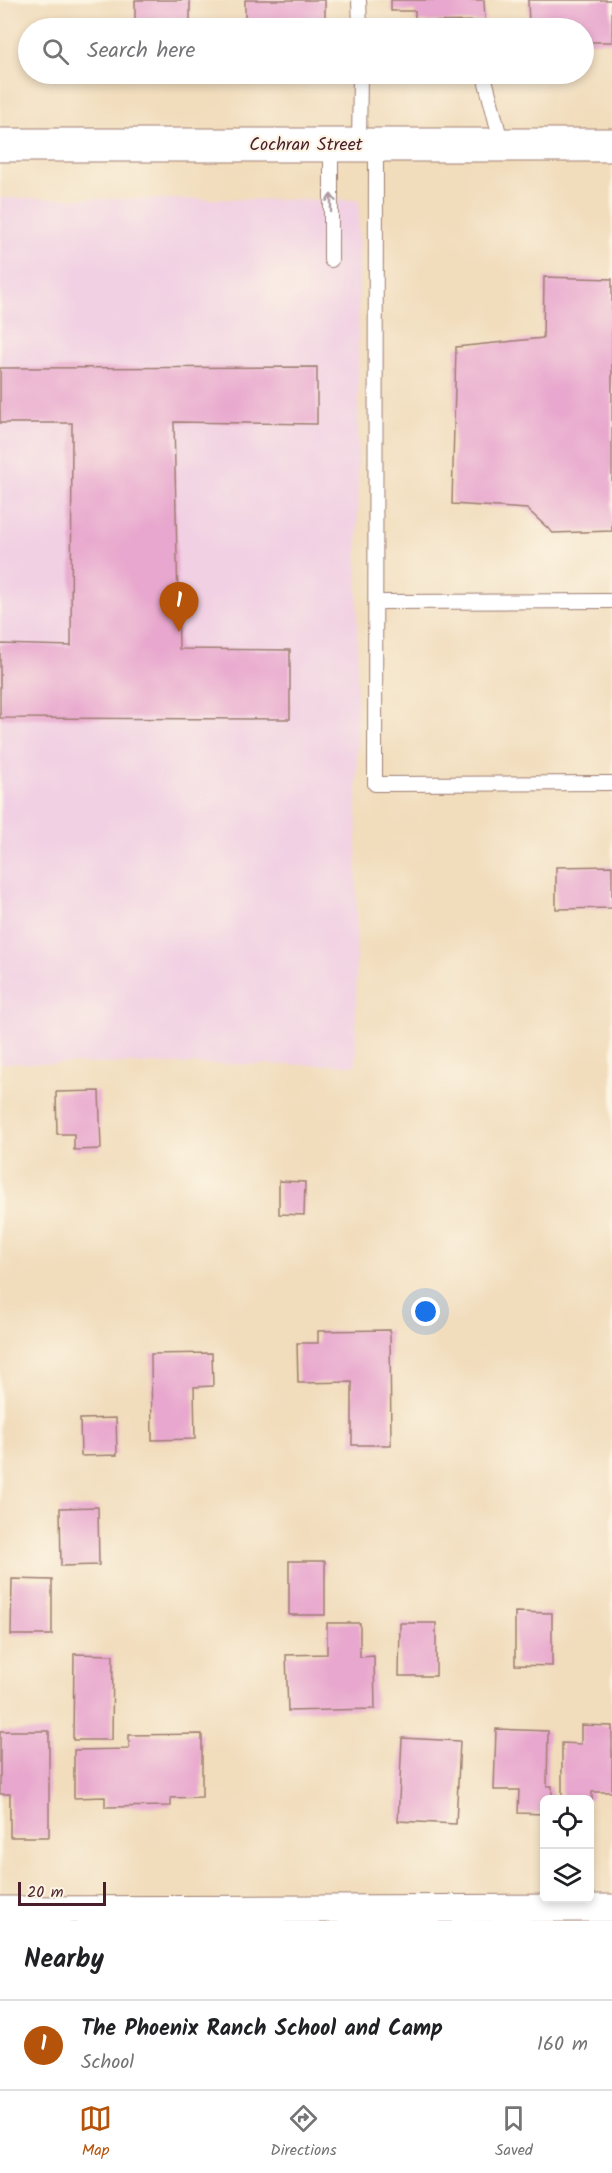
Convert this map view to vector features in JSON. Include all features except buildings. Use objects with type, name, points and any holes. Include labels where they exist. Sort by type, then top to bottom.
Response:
[{"type":"main road","name":"Cochran Street","points":[[0,145],[612,145]]},
{"type":"street","points":[[0,1910],[34,1916],[612,1908]]},
{"type":"lane","points":[[359,0],[360,18]]},
{"type":"lane","points":[[359,84],[355,145],[376,602],[375,784],[612,783]]},
{"type":"lane","points":[[486,84],[502,145]]},
{"type":"lane","points":[[332,260],[355,145]]},
{"type":"lane","points":[[376,602],[612,601]]},
{"type":"shaded area","points":[[0,198],[359,200],[356,1065],[0,1063]]},
{"type":"place","name":"The Phoenix Ranch School and Camp","points":[[179,632]]}]
